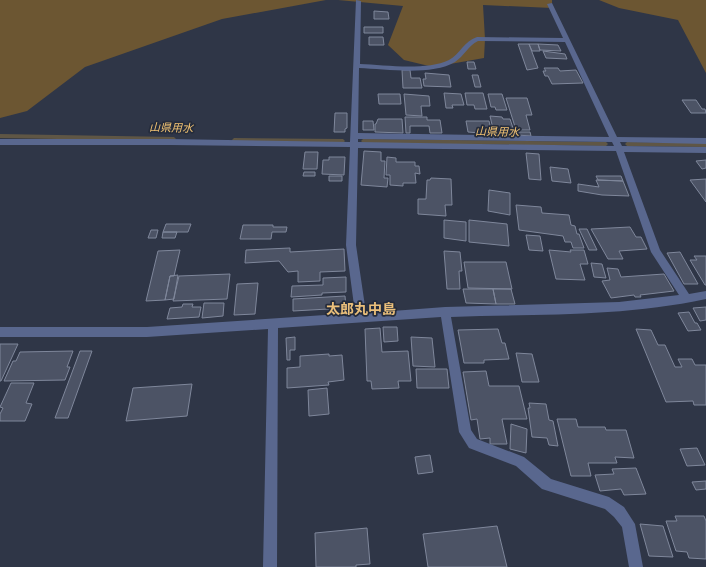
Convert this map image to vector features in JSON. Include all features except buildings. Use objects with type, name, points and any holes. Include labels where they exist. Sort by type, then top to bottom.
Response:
[{"type":"street","points":[[358,1],[351,245],[361,316]]},
{"type":"street","points":[[550,4],[619,149],[656,252],[687,299]]},
{"type":"street","points":[[356,66],[422,67],[441,65],[452,61],[464,51],[471,41],[477,39],[568,40]]},
{"type":"street","points":[[0,142],[614,139],[706,140]]},
{"type":"street","points":[[354,141],[619,149],[706,150]]},
{"type":"street","points":[[0,332],[147,332],[361,316],[619,307],[687,299],[706,295]]},
{"type":"street","points":[[445,312],[465,432],[473,444],[520,461],[547,484],[609,504],[620,512],[628,524],[636,567]]},
{"type":"street","points":[[270,567],[273,323]]},
{"type":"shaded area","points":[[0,0],[326,0],[222,19],[85,67],[27,111],[0,118]]},
{"type":"shaded area","points":[[338,0],[552,0],[552,8],[483,5],[485,39],[484,58],[433,67],[404,60],[388,45],[403,6]]},
{"type":"shaded area","points":[[599,0],[706,0],[706,73],[678,20],[619,8]]},
{"type":"waterway","name":"山県用水","points":[[0,136],[174,139]]},
{"type":"waterway","name":"山県用水","points":[[234,140],[343,141]]},
{"type":"waterway","name":"山県用水","points":[[363,141],[606,144]]},
{"type":"waterway","name":"山県用水","points":[[627,144],[706,145]]},
{"type":"district","name":"太郎丸中島","points":[[361,309]]}]
